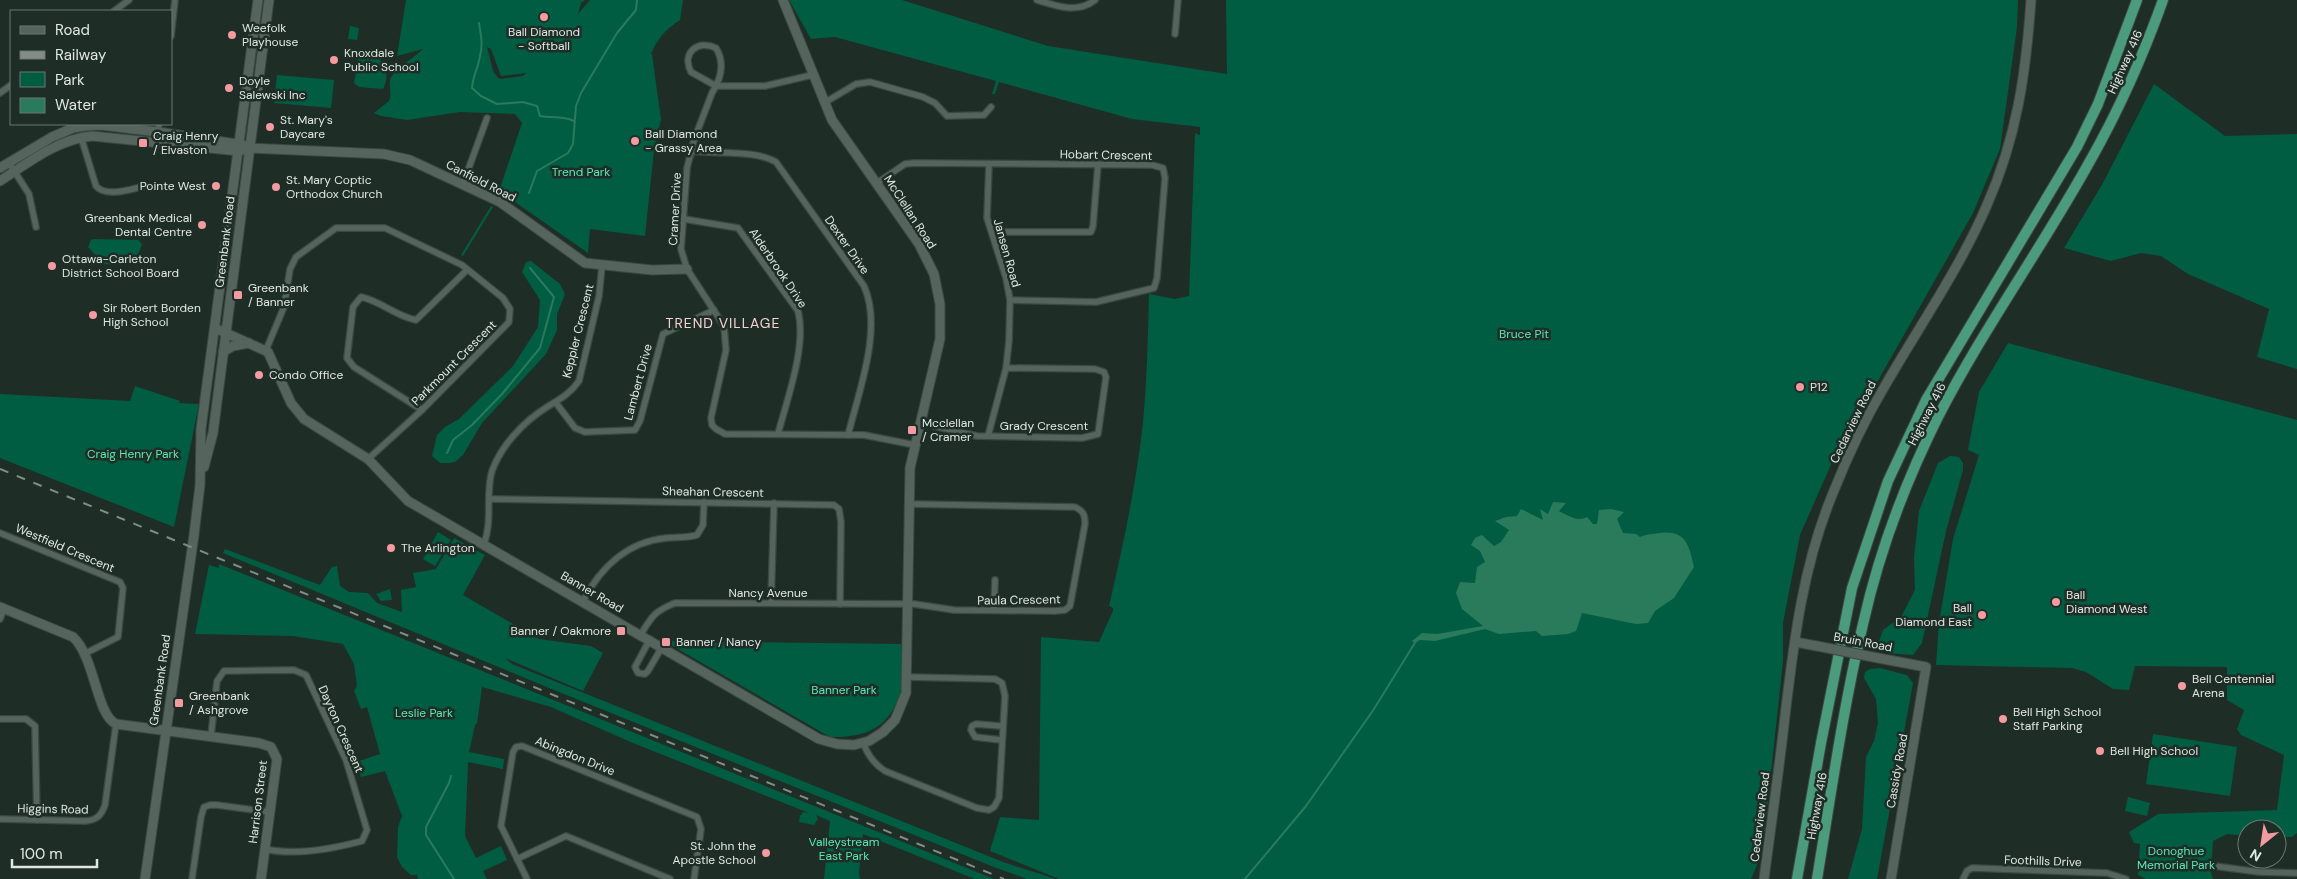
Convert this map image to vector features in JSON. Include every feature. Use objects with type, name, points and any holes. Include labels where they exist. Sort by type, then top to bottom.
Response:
[{"type":"highway","name":"Highway 416","points":[[1798,879],[1821,743],[1852,588],[1888,481],[1926,400],[2076,147],[2098,104],[2137,0]]},
{"type":"highway","name":"Highway 416","points":[[1817,879],[1862,624],[1894,518],[1943,408],[2112,121],[2145,48],[2163,0]]},
{"type":"street","points":[[115,10],[129,0]]},
{"type":"street","points":[[172,27],[175,0]]},
{"type":"street","name":"Greenbank Road","points":[[200,485],[201,429],[258,0]]},
{"type":"street","name":"Greenbank Road","points":[[145,879],[200,485],[213,433],[269,0]]},
{"type":"street","name":"McClellan Road","points":[[783,0],[812,75],[832,120],[919,244],[934,274],[940,304],[940,339],[910,468],[911,504],[908,604]]},
{"type":"street","points":[[1038,0],[1063,8],[1076,8],[1089,5],[1095,0]]},
{"type":"street","points":[[1174,34],[1178,0]]},
{"type":"street","name":"Cedarview Road","points":[[1764,879],[1799,609],[1813,548],[1832,494],[1854,443],[1885,385],[1971,238],[2002,166],[2020,103],[2029,38],[2031,0]]},
{"type":"street","points":[[716,86],[721,69],[720,55],[716,48],[704,44],[692,50],[688,61],[691,72],[716,86],[764,86],[812,75]]},
{"type":"street","points":[[252,54],[263,53]]},
{"type":"street","points":[[824,103],[856,84],[870,82],[923,97],[935,104],[947,116],[984,115],[991,107]]},
{"type":"street","name":"Cramer Drive","points":[[716,86],[691,151],[687,168],[681,249],[686,269],[724,326],[727,342],[712,411],[712,425],[716,430],[725,434],[848,435],[888,438],[915,445]]},
{"type":"street","points":[[463,184],[487,118]]},
{"type":"street","points":[[0,168],[52,136],[79,127],[100,125],[158,128],[239,147]]},
{"type":"street","points":[[156,143],[158,128]]},
{"type":"street","points":[[0,181],[60,143],[81,137],[106,136],[156,143],[250,148]]},
{"type":"street","points":[[81,137],[96,186],[100,190],[108,192],[145,186]]},
{"type":"street","name":"Canfield Road","points":[[250,148],[384,154],[410,160],[500,202],[585,263],[652,270],[686,269]]},
{"type":"street","name":"Dexter Drive","points":[[691,151],[760,155],[776,162],[864,286],[869,297],[872,315],[871,339],[848,435]]},
{"type":"street","points":[[9,163],[29,194],[36,226]]},
{"type":"street","name":"Hobart Crescent","points":[[877,183],[905,164],[914,163],[1152,164],[1163,168],[1165,178],[1157,278],[1154,288],[1096,302],[1010,300]]},
{"type":"street","name":"Jansen Road","points":[[988,164],[987,218],[1006,278],[1010,300],[1006,368],[988,436]]},
{"type":"street","points":[[992,232],[1090,232],[1093,226],[1098,164]]},
{"type":"street","name":"Alderbrook Drive","points":[[684,219],[738,228],[798,311],[800,320],[799,350],[778,434]]},
{"type":"street","name":"Parkmount Crescent","points":[[266,350],[284,307],[290,269],[296,257],[336,228],[385,228],[462,265],[502,298],[510,309],[509,322],[422,410],[368,460]]},
{"type":"street","name":"Keppler Crescent","points":[[484,544],[488,533],[492,473],[502,450],[530,421],[546,407],[556,403],[571,392],[579,381],[599,296],[602,266]]},
{"type":"street","points":[[422,410],[354,367],[347,358],[353,307],[361,297],[373,300],[403,317],[416,320],[467,270]]},
{"type":"street","name":"Lambert Drive","points":[[556,403],[575,428],[585,432],[634,430],[640,421],[663,334],[714,310]]},
{"type":"street","points":[[215,328],[266,350]]},
{"type":"street","points":[[223,352],[233,346],[252,343]]},
{"type":"street","name":"Banner Road","points":[[266,350],[270,354],[282,384],[296,411],[304,419],[368,460],[408,500],[662,646],[802,731],[836,744],[854,745],[883,732],[894,720],[906,693],[908,604]]},
{"type":"street","name":"Grady Crescent","points":[[921,423],[977,436],[1082,438],[1098,434],[1106,377],[1104,372],[1095,369],[1006,368]]},
{"type":"street","name":"Sheahan Crescent","points":[[490,499],[826,503],[834,505],[839,509],[841,522],[840,604]]},
{"type":"street","points":[[583,601],[591,585],[608,564],[629,548],[654,540],[697,536],[703,524],[704,502]]},
{"type":"street","points":[[772,602],[774,503]]},
{"type":"street","name":"Paula Crescent","points":[[908,604],[954,610],[1065,610],[1070,606],[1085,524],[1083,511],[1075,507],[911,504]]},
{"type":"street","name":"Westfield Crescent","points":[[0,533],[120,582],[123,588],[118,637],[86,653]]},
{"type":"street","points":[[994,610],[995,580]]},
{"type":"street","name":"Nancy Avenue","points":[[641,634],[658,610],[675,603],[908,604]]},
{"type":"street","points":[[0,619],[2,608],[73,637],[86,653],[107,716],[116,724]]},
{"type":"street","points":[[650,639],[635,667],[638,673],[645,674],[648,671],[662,646]]},
{"type":"street","name":"Bruin Road","points":[[1795,642],[1926,667]]},
{"type":"street","name":"Cassidy Road","points":[[1891,879],[1926,667]]},
{"type":"street","name":"Dayton Crescent","points":[[210,736],[217,681],[224,671],[294,670],[306,675],[346,760],[368,830],[362,841],[332,849],[281,851],[265,848]]},
{"type":"street","points":[[863,742],[866,752],[885,771],[977,808],[987,810],[994,806],[998,798],[1000,740],[1005,689],[995,679],[907,677]]},
{"type":"street","points":[[0,719],[26,719],[35,726],[37,820]]},
{"type":"street","name":"Harrison Street","points":[[116,724],[259,743],[271,747],[278,758],[261,879]]},
{"type":"street","name":"Higgins Road","points":[[0,819],[94,820],[100,817],[105,805],[116,724]]},
{"type":"street","points":[[1000,740],[975,738],[971,730],[972,726],[976,724],[1001,726]]},
{"type":"street","name":"Abingdon Drive","points":[[527,879],[501,826],[513,752],[516,747],[522,746],[697,817],[701,829],[694,879]]},
{"type":"street","points":[[192,879],[204,807],[217,805],[269,812]]},
{"type":"street","points":[[517,859],[566,836],[670,879]]},
{"type":"street","points":[[2214,866],[2249,872],[2297,873]]},
{"type":"street","name":"Foothills Drive","points":[[1963,879],[1967,871],[1972,868],[2107,873],[2126,879]]},
{"type":"green space","name":"Trend Park","points":[[406,0],[585,0],[581,3],[578,14],[590,0],[683,0],[680,20],[662,35],[651,54],[661,119],[654,150],[645,236],[590,229],[588,253],[499,191],[522,123],[515,114],[460,112],[407,120],[374,113],[389,101],[390,80],[392,76],[423,49],[397,56]],"holes":[[[487,47],[491,49],[501,76],[526,73],[523,76],[498,78],[493,71]]]},
{"type":"green space","name":"Bruce Pit","points":[[789,0],[902,0],[1048,46],[1227,74],[1226,0],[2018,0],[2017,27],[2000,149],[1973,213],[1833,460],[1800,535],[1783,623],[1783,661],[1764,837],[1759,860],[1751,879],[1059,879],[990,851],[1000,817],[1039,820],[1041,637],[1099,642],[1113,611],[1113,608],[1109,606],[1129,515],[1143,423],[1149,294],[1175,299],[1189,296],[1195,133],[1200,135],[1200,127],[1132,119],[999,82],[995,94],[992,94],[996,81],[835,37],[811,39]]},
{"type":"green space","points":[[350,26],[359,28],[357,40],[348,39]]},
{"type":"green space","points":[[367,52],[378,58],[385,67],[386,77],[383,89],[359,87],[354,83],[359,53]]},
{"type":"green space","points":[[277,75],[334,80],[331,108],[274,103]]},
{"type":"green space","points":[[2154,84],[2225,136],[2297,134],[2297,369],[2257,357],[2269,309],[2188,274],[2161,256],[2141,253],[2111,261],[2064,248],[2103,183]]},
{"type":"green space","points":[[491,206],[493,207],[463,256],[461,255]]},
{"type":"green space","points":[[91,240],[138,240],[142,244],[140,251],[132,260],[122,264],[103,264],[88,247]]},
{"type":"green space","points":[[531,261],[560,284],[565,294],[557,314],[557,330],[546,354],[482,423],[463,455],[455,462],[440,463],[432,456],[437,435],[445,427],[459,419],[513,366],[538,327],[540,300],[522,272],[526,262]]},
{"type":"green space","name":"Donoghue Memorial Park","points":[[2008,343],[2297,420],[2297,833],[2292,837],[2287,837],[2287,819],[2237,819],[2237,835],[2227,834],[2213,841],[2211,872],[2213,879],[2146,879],[2138,875],[2140,844],[2134,843],[2129,832],[2158,814],[2277,810],[2284,755],[2241,735],[2237,729],[2244,710],[2227,700],[2227,667],[2135,666],[2129,690],[2113,689],[2086,672],[2072,668],[1936,665],[1939,623],[1953,539],[1979,455],[1968,450],[1979,392]]},
{"type":"green space","name":"Craig Henry Park","points":[[135,386],[180,401],[179,403],[199,404],[174,527],[0,458],[0,394],[130,401]]},
{"type":"green space","points":[[1950,456],[1959,457],[1963,463],[1963,470],[1946,531],[1922,643],[1913,655],[1887,653],[1879,641],[1883,630],[1901,617],[1915,590],[1914,558],[1919,511],[1938,463]]},
{"type":"green space","points":[[438,532],[451,540],[435,566],[423,559]]},
{"type":"green space","points":[[454,538],[485,555],[463,595],[539,639],[591,646],[603,653],[583,691],[505,658],[512,664],[1003,862],[1056,879],[1027,879],[994,867],[559,692],[223,553],[225,549],[320,585],[332,567],[337,566],[340,586],[349,592],[368,593],[377,603],[402,612],[401,590],[416,587],[413,573],[436,569]]},
{"type":"green space","name":"Leslie Park","points":[[219,564],[994,879],[975,879],[863,834],[860,879],[824,879],[830,821],[816,815],[818,819],[814,825],[799,822],[803,812],[809,813],[633,743],[551,707],[482,687],[477,723],[469,752],[504,759],[503,769],[468,762],[465,836],[476,858],[501,846],[507,860],[483,871],[487,879],[418,879],[417,875],[411,875],[402,867],[397,857],[398,827],[402,816],[385,771],[361,777],[356,762],[380,754],[367,707],[361,709],[354,691],[357,686],[354,664],[343,644],[293,636],[195,634],[209,565],[219,568]]},
{"type":"green space","points":[[390,589],[392,600],[381,601],[376,594]]},
{"type":"green space","name":"Banner Park","points":[[664,641],[901,644],[902,686],[896,704],[890,714],[875,728],[855,735],[830,737]]},
{"type":"green space","points":[[1880,668],[1907,675],[1913,683],[1877,879],[1848,879],[1862,829],[1866,757],[1874,741],[1878,723],[1876,699],[1864,678],[1865,672],[1870,669]]},
{"type":"green space","points":[[2153,734],[2237,747],[2230,796],[2146,784]]},
{"type":"green space","points":[[2128,797],[2150,803],[2147,816],[2125,811]]},
{"type":"water","points":[[1553,502],[1566,503],[1559,511],[1577,519],[1587,517],[1593,524],[1597,524],[1599,510],[1611,509],[1624,512],[1617,519],[1623,533],[1636,534],[1640,537],[1660,533],[1676,534],[1688,546],[1694,567],[1674,598],[1655,611],[1648,623],[1636,624],[1582,613],[1576,631],[1568,634],[1542,636],[1536,631],[1499,634],[1485,629],[1435,641],[1420,640],[1415,643],[1412,641],[1422,633],[1437,634],[1483,626],[1462,609],[1456,593],[1460,582],[1475,583],[1477,567],[1485,562],[1480,551],[1471,545],[1475,538],[1482,535],[1494,546],[1501,542],[1509,530],[1495,521],[1517,516],[1521,509],[1543,520],[1540,509],[1548,514]]},
{"type":"waterway","points":[[529,193],[537,171],[568,153],[573,144],[576,106],[581,93],[617,33],[636,10],[637,0]]},
{"type":"waterway","points":[[479,23],[481,48],[472,88],[481,96],[497,104],[523,102],[537,106],[540,116],[574,121]]},
{"type":"waterway","points":[[447,453],[453,440],[472,425],[502,394],[540,348],[554,297],[530,268]]},
{"type":"waterway","points":[[1245,879],[1306,806],[1374,709],[1416,641]]},
{"type":"waterway","points":[[451,776],[426,827],[426,835],[454,879]]},
{"type":"railway","points":[[0,469],[1004,879]]},
{"type":"place","name":"Ball Diamond - Softball","points":[[544,17]]},
{"type":"place","name":"Weefolk Playhouse","points":[[232,35]]},
{"type":"place","name":"Knoxdale Public School","points":[[334,60]]},
{"type":"place","name":"Doyle Salewski Inc","points":[[229,88]]},
{"type":"place","name":"St. Mary's Daycare","points":[[270,127]]},
{"type":"place","name":"Ball Diamond - Grassy Area","points":[[635,141]]},
{"type":"place","name":"Craig Henry / Elvaston","points":[[143,143]]},
{"type":"place","name":"Pointe West","points":[[216,186]]},
{"type":"place","name":"St. Mary Coptic Orthodox Church","points":[[276,187]]},
{"type":"place","name":"Greenbank Medical Dental Centre","points":[[202,225]]},
{"type":"place","name":"Ottawa-Carleton District School Board","points":[[52,266]]},
{"type":"place","name":"Greenbank / Banner","points":[[238,295]]},
{"type":"place","name":"Sir Robert Borden High School","points":[[93,315]]},
{"type":"place","name":"Condo Office","points":[[259,375]]},
{"type":"place","name":"P12","points":[[1800,387]]},
{"type":"place","name":"Mcclellan / Cramer","points":[[912,430]]},
{"type":"place","name":"The Arlington","points":[[391,548]]},
{"type":"place","name":"Ball Diamond West","points":[[2056,602]]},
{"type":"place","name":"Ball Diamond East","points":[[1982,615]]},
{"type":"place","name":"Banner / Oakmore","points":[[621,631]]},
{"type":"place","name":"Banner / Nancy","points":[[666,642]]},
{"type":"place","name":"Bell Centennial Arena","points":[[2182,686]]},
{"type":"place","name":"Greenbank / Ashgrove","points":[[179,703]]},
{"type":"place","name":"Bell High School Staff Parking","points":[[2003,719]]},
{"type":"place","name":"Bell High School","points":[[2100,751]]},
{"type":"place","name":"St. John the Apostle School","points":[[766,853]]},
{"type":"district","name":"TREND VILLAGE","points":[[723,323]]},
{"type":"park label","name":"Valleystream East Park","points":[[844,849]]}]
